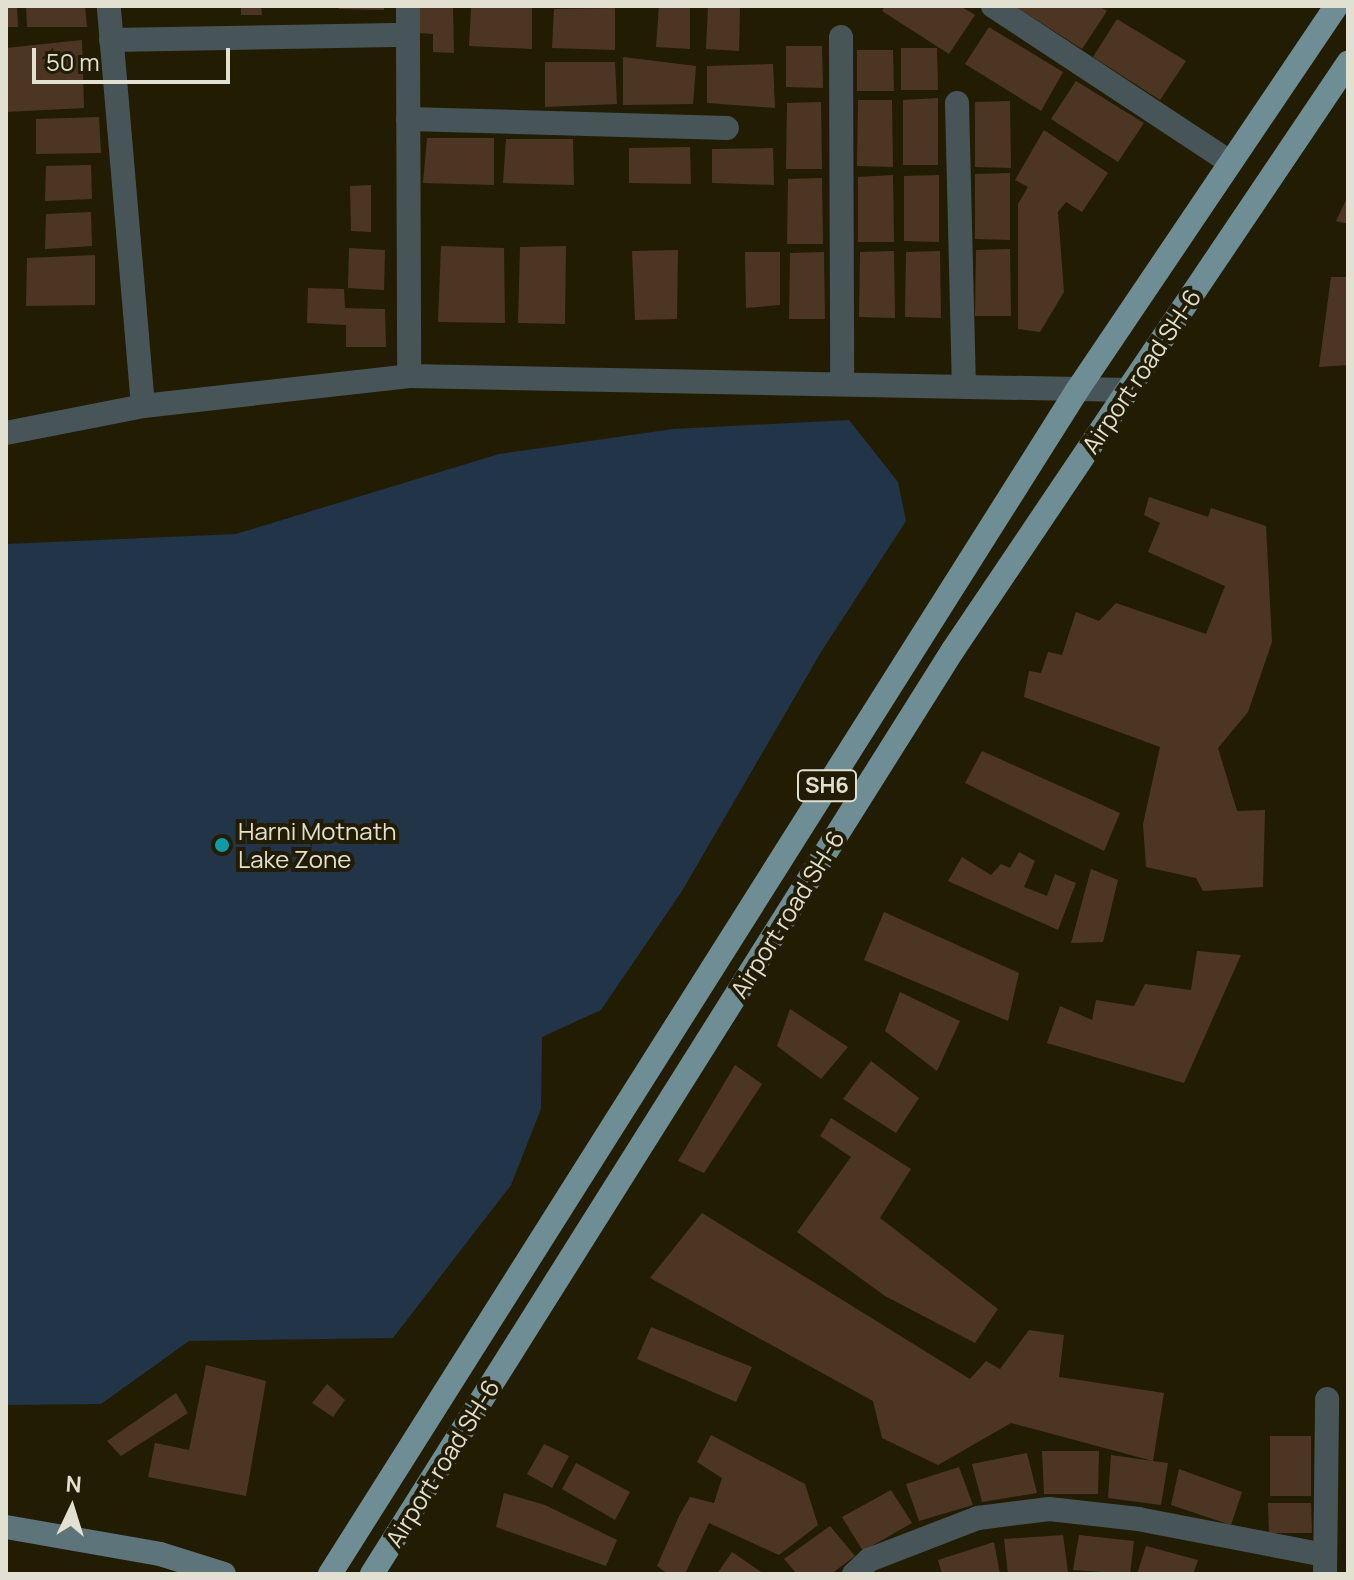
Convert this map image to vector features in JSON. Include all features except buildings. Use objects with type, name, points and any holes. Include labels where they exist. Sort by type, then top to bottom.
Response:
[{"type":"main road","name":"SH6","points":[[330,1574],[668,1033],[1078,389],[1336,6]]},
{"type":"main road","name":"Airport road SH-6","points":[[372,1574],[953,650],[1348,63]]},
{"type":"main road","points":[[668,1033],[699,1053]]},
{"type":"main road","points":[[6,1527],[160,1554],[224,1574]]},
{"type":"street","points":[[109,6],[143,406]]},
{"type":"street","points":[[408,6],[409,376]]},
{"type":"street","points":[[993,6],[1230,162]]},
{"type":"street","points":[[111,40],[408,35]]},
{"type":"street","points":[[841,37],[842,384]]},
{"type":"street","points":[[957,103],[964,386]]},
{"type":"street","points":[[408,119],[727,128]]},
{"type":"street","points":[[6,433],[143,406],[409,376],[1128,390]]},
{"type":"street","points":[[854,1574],[869,1560],[978,1518],[1049,1509],[1138,1519],[1325,1565],[1337,1510],[1327,1399]]},
{"type":"water","points":[[849,420],[898,482],[906,521],[821,652],[682,891],[601,1010],[542,1037],[541,1109],[511,1185],[393,1338],[189,1341],[101,1404],[6,1405],[6,544],[236,534],[499,454],[673,429]]},
{"type":"place","name":"Harni Motnath Lake Zone","points":[[222,845]]}]
